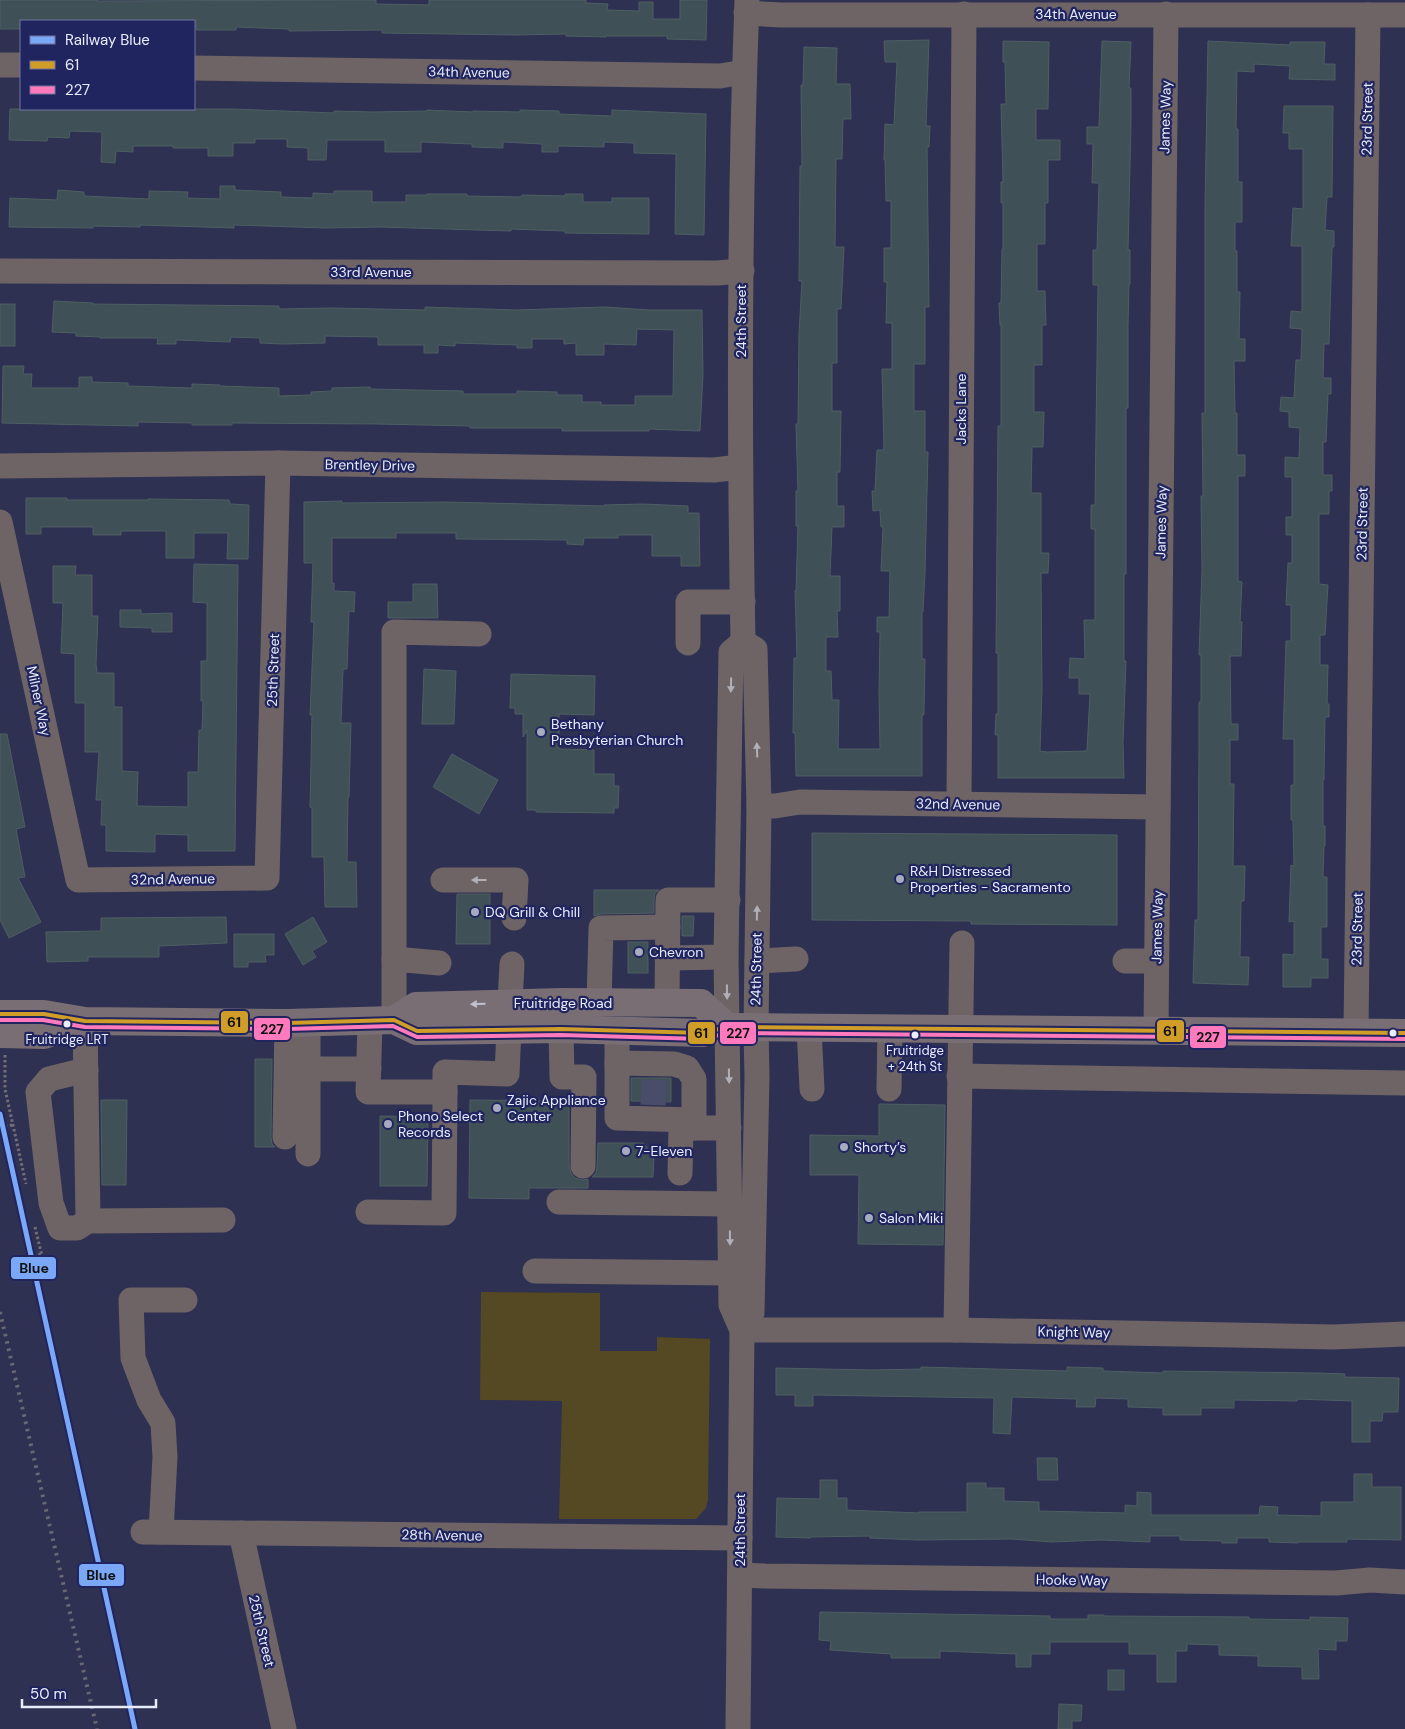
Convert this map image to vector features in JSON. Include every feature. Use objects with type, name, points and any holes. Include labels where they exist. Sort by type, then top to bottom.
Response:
[{"type":"main road","name":"Fruitridge Road","points":[[510,1016],[599,1003],[701,1003],[727,1027]]},
{"type":"main road","name":"Fruitridge Road","points":[[382,1020],[416,1006],[510,1016],[561,1029],[703,1033],[727,1027],[1405,1033]]},
{"type":"main road","points":[[0,1014],[44,1014],[85,1021],[297,1023],[382,1020]]},
{"type":"main road","points":[[2,1042],[44,1035],[85,1021]]},
{"type":"street","name":"34th Avenue","points":[[747,6],[781,15],[1405,15]]},
{"type":"street","name":"24th Street","points":[[743,642],[740,467],[744,72],[747,6]]},
{"type":"street","name":"Jacks Lane","points":[[959,803],[964,14]]},
{"type":"street","name":"James Way","points":[[1156,1030],[1166,14]]},
{"type":"street","name":"23rd Street","points":[[1356,1032],[1368,15]]},
{"type":"street","points":[[0,65],[20,65]]},
{"type":"street","name":"34th Avenue","points":[[195,68],[720,76],[744,72]]},
{"type":"street","name":"33rd Avenue","points":[[0,271],[717,273],[742,271]]},
{"type":"street","name":"Brentley Drive","points":[[0,466],[278,463],[714,470],[740,467]]},
{"type":"street","name":"25th Street","points":[[267,878],[278,463]]},
{"type":"street","name":"Milner Way","points":[[0,522],[78,880]]},
{"type":"street","points":[[688,643],[688,602],[743,602]]},
{"type":"street","points":[[445,1092],[368,1092],[369,1069],[382,1020],[394,959],[394,632],[479,634]]},
{"type":"street","name":"24th Street","points":[[742,1330],[752,1313],[757,1078],[756,961],[759,806],[754,649],[743,642]]},
{"type":"street","name":"24th Street","points":[[738,1729],[742,1330],[731,1305],[726,958],[731,652],[743,642]]},
{"type":"street","name":"32nd Avenue","points":[[759,806],[775,806],[800,802],[1158,807]]},
{"type":"street","name":"32nd Avenue","points":[[78,880],[267,878]]},
{"type":"street","points":[[442,880],[516,880],[514,918]]},
{"type":"street","points":[[667,1003],[668,900],[728,900]]},
{"type":"street","points":[[599,1003],[601,928],[668,927]]},
{"type":"street","points":[[956,1330],[962,943]]},
{"type":"street","points":[[667,958],[726,958]]},
{"type":"street","points":[[394,959],[439,962]]},
{"type":"street","points":[[756,961],[796,959]]},
{"type":"street","points":[[1125,962],[1156,961]]},
{"type":"street","points":[[368,1212],[444,1213],[445,1072],[507,1074],[512,964]]},
{"type":"street","points":[[85,1021],[88,1220]]},
{"type":"street","points":[[297,1023],[308,1069],[308,1154]]},
{"type":"street","points":[[284,1137],[297,1023]]},
{"type":"street","points":[[809,1028],[812,1089]]},
{"type":"street","points":[[890,1028],[890,1088]]},
{"type":"street","points":[[561,1029],[562,1077],[584,1077],[583,1166]]},
{"type":"street","points":[[617,1030],[616,1118],[653,1112],[694,1124],[729,1128]]},
{"type":"street","points":[[617,1063],[654,1070],[674,1064],[688,1068],[694,1079],[694,1124]]},
{"type":"street","points":[[308,1069],[369,1069]]},
{"type":"street","points":[[86,1070],[49,1080],[38,1092],[51,1203],[60,1228],[77,1228],[88,1220],[223,1220]]},
{"type":"street","points":[[960,1076],[1405,1083]]},
{"type":"street","points":[[680,1172],[681,1128],[694,1124]]},
{"type":"street","points":[[559,1202],[729,1204]]},
{"type":"street","points":[[535,1271],[730,1273]]},
{"type":"street","name":"28th Avenue","points":[[185,1300],[130,1300],[134,1358],[149,1400],[163,1423],[165,1457],[152,1532],[740,1538]]},
{"type":"street","name":"Knight Way","points":[[742,1330],[956,1330],[1333,1337],[1405,1334]]},
{"type":"street","name":"25th Street","points":[[241,1533],[284,1729]]},
{"type":"street","name":"Hooke Way","points":[[740,1575],[1336,1583],[1370,1580],[1405,1582]]},
{"type":"path","points":[[2,1042],[5,1089],[27,1190]]},
{"type":"path","points":[[0,1127],[13,1125]]},
{"type":"path","points":[[35,1227],[44,1264]]},
{"type":"path","points":[[19,1260],[42,1254]]},
{"type":"shaded area","points":[[481,1292],[600,1293],[600,1351],[657,1351],[657,1337],[710,1339],[708,1500],[706,1508],[696,1519],[559,1519],[562,1401],[480,1400]]},
{"type":"building","points":[[0,0],[376,0],[376,4],[429,5],[429,0],[586,0],[586,3],[608,4],[607,10],[639,11],[639,2],[653,2],[653,19],[680,19],[680,0],[707,0],[706,40],[667,39],[667,36],[606,37],[566,36],[566,34],[382,33],[382,30],[289,31],[289,29],[236,27],[236,30],[196,30],[195,20],[20,20],[20,29],[0,29]]},
{"type":"building","points":[[929,40],[926,126],[930,126],[929,147],[927,147],[929,307],[925,307],[925,364],[914,364],[914,411],[925,411],[925,452],[928,452],[922,612],[922,659],[925,659],[924,715],[922,715],[922,776],[796,776],[795,733],[793,733],[794,658],[797,658],[795,591],[798,526],[796,526],[796,491],[798,491],[796,424],[798,424],[799,334],[802,281],[799,281],[800,166],[802,166],[801,85],[803,85],[804,47],[837,48],[836,84],[850,84],[851,119],[843,119],[842,159],[836,159],[835,247],[844,247],[841,309],[837,309],[837,363],[832,363],[832,411],[841,411],[840,472],[837,472],[837,506],[844,506],[844,527],[832,527],[830,576],[840,576],[840,611],[837,611],[838,637],[826,637],[826,671],[831,671],[832,700],[839,700],[838,749],[880,749],[880,632],[877,632],[877,617],[889,617],[890,571],[881,571],[883,527],[881,527],[880,510],[873,511],[872,491],[875,491],[877,450],[884,450],[882,369],[892,369],[892,323],[886,323],[887,282],[884,282],[884,248],[891,248],[891,201],[886,201],[884,160],[885,124],[894,125],[897,62],[885,62],[884,41]]},
{"type":"building","points":[[1003,41],[1049,42],[1048,109],[1036,109],[1036,140],[1060,140],[1060,160],[1048,160],[1048,203],[1045,203],[1045,244],[1037,244],[1037,291],[1045,291],[1046,325],[1042,325],[1042,365],[1034,365],[1034,412],[1044,412],[1043,447],[1032,447],[1031,493],[1041,493],[1041,553],[1049,553],[1048,573],[1041,573],[1042,689],[1040,751],[1047,752],[1087,751],[1090,694],[1079,694],[1079,678],[1069,678],[1070,658],[1085,659],[1084,620],[1095,620],[1095,529],[1091,529],[1091,505],[1095,505],[1098,285],[1093,285],[1093,250],[1097,250],[1099,183],[1092,183],[1093,144],[1087,144],[1087,127],[1099,127],[1102,41],[1131,42],[1128,250],[1130,250],[1130,284],[1128,408],[1126,408],[1126,574],[1124,574],[1124,661],[1126,661],[1123,743],[1124,778],[998,778],[998,735],[995,735],[996,714],[998,714],[998,653],[996,653],[998,426],[1001,426],[1001,325],[999,303],[1001,303],[1003,249],[1001,104],[1006,104]]},
{"type":"building","points":[[1208,41],[1290,45],[1290,42],[1325,42],[1324,64],[1335,64],[1335,80],[1289,79],[1290,66],[1254,64],[1254,72],[1237,71],[1236,129],[1238,129],[1238,182],[1242,182],[1242,222],[1235,222],[1235,251],[1237,251],[1237,292],[1240,292],[1239,339],[1245,339],[1245,361],[1234,361],[1235,413],[1237,413],[1237,455],[1245,455],[1245,476],[1238,476],[1238,581],[1242,582],[1240,622],[1242,622],[1241,656],[1230,656],[1231,724],[1238,724],[1238,740],[1230,740],[1230,784],[1234,784],[1233,866],[1245,866],[1244,901],[1241,901],[1240,957],[1249,957],[1248,985],[1193,983],[1195,920],[1198,920],[1199,702],[1201,702],[1201,655],[1199,655],[1202,570],[1201,496],[1203,496],[1202,413],[1205,413],[1205,206]]},
{"type":"building","points":[[1284,106],[1333,106],[1332,197],[1327,197],[1325,230],[1334,231],[1334,247],[1332,247],[1329,344],[1324,344],[1323,378],[1331,378],[1331,394],[1328,394],[1326,442],[1323,442],[1323,475],[1332,475],[1332,491],[1329,491],[1329,514],[1319,514],[1319,584],[1328,585],[1325,635],[1320,635],[1320,665],[1328,665],[1327,704],[1329,704],[1329,717],[1325,717],[1323,780],[1325,846],[1323,877],[1327,877],[1327,927],[1321,927],[1321,959],[1328,959],[1328,978],[1311,978],[1311,987],[1283,987],[1283,954],[1294,955],[1294,921],[1289,922],[1291,865],[1294,866],[1291,785],[1294,785],[1294,739],[1283,739],[1286,641],[1291,641],[1291,605],[1286,605],[1288,563],[1292,563],[1292,535],[1286,535],[1286,517],[1292,517],[1292,477],[1285,477],[1285,457],[1299,458],[1300,428],[1289,427],[1289,412],[1280,411],[1281,397],[1294,398],[1296,360],[1301,360],[1302,329],[1290,328],[1291,311],[1302,312],[1302,246],[1291,246],[1293,208],[1303,209],[1303,149],[1289,149],[1289,133],[1283,133]]},
{"type":"building","points":[[10,109],[233,109],[334,113],[334,111],[427,110],[520,112],[520,110],[559,111],[559,114],[612,116],[612,110],[706,114],[704,235],[675,234],[676,154],[634,153],[634,143],[604,142],[604,147],[558,146],[558,152],[542,152],[542,144],[503,142],[503,148],[472,147],[472,144],[421,142],[421,152],[385,152],[385,140],[327,140],[326,160],[308,160],[308,148],[287,147],[287,139],[255,139],[255,143],[233,143],[233,156],[208,156],[208,148],[133,146],[133,152],[116,151],[115,163],[101,162],[102,132],[70,131],[69,138],[48,137],[47,141],[9,140]]},
{"type":"building","points":[[220,186],[235,186],[235,190],[281,192],[281,197],[313,198],[313,193],[334,194],[334,191],[372,191],[372,202],[406,202],[406,195],[427,194],[521,197],[522,195],[565,196],[565,194],[583,194],[583,202],[612,202],[612,198],[649,198],[649,234],[565,233],[565,231],[511,229],[511,231],[234,225],[234,228],[140,225],[140,227],[93,226],[93,228],[9,227],[10,198],[57,200],[58,190],[84,192],[84,196],[149,199],[149,191],[188,192],[187,198],[220,199]]},
{"type":"building","points":[[54,301],[93,304],[279,306],[279,309],[425,310],[425,307],[517,310],[604,307],[650,310],[702,310],[703,374],[700,431],[649,429],[649,431],[562,431],[562,428],[470,428],[470,426],[377,424],[232,423],[232,425],[192,425],[192,423],[138,422],[138,426],[2,423],[3,366],[24,366],[23,374],[32,374],[31,388],[79,388],[79,377],[92,377],[92,382],[128,383],[128,386],[192,388],[192,384],[279,388],[279,396],[311,395],[311,392],[332,391],[332,388],[370,387],[370,389],[463,391],[463,394],[517,394],[517,391],[557,392],[557,395],[582,395],[582,402],[601,402],[601,405],[635,405],[635,396],[673,396],[674,330],[637,329],[636,345],[604,344],[604,355],[576,355],[576,343],[564,344],[564,339],[532,339],[532,348],[517,348],[517,345],[455,343],[455,346],[438,345],[438,353],[424,353],[424,345],[378,345],[378,337],[325,336],[325,343],[283,344],[260,343],[260,338],[231,337],[230,342],[176,340],[176,344],[157,344],[158,338],[100,338],[76,336],[76,333],[52,332]]},
{"type":"building","points":[[0,304],[15,304],[15,346],[0,346]]},
{"type":"building","points":[[26,498],[67,498],[67,500],[229,500],[230,504],[249,505],[248,559],[227,559],[228,533],[194,533],[194,558],[166,558],[166,531],[121,531],[121,535],[93,535],[93,527],[41,527],[41,534],[26,534]]},
{"type":"building","points":[[342,501],[342,503],[447,502],[688,506],[688,513],[699,513],[700,566],[681,566],[681,556],[652,556],[652,535],[584,538],[583,545],[567,544],[567,540],[456,539],[456,533],[396,533],[396,538],[332,538],[332,583],[334,583],[334,591],[355,592],[354,612],[349,611],[347,669],[343,669],[341,723],[351,723],[347,862],[356,862],[357,907],[325,907],[324,857],[312,857],[312,808],[310,807],[312,715],[310,715],[314,622],[311,622],[313,563],[304,563],[304,502]]},
{"type":"building","points":[[194,564],[238,565],[235,851],[188,851],[188,835],[155,834],[155,852],[106,851],[106,825],[101,825],[102,800],[96,800],[99,752],[85,752],[85,703],[75,703],[75,654],[61,653],[63,603],[53,603],[53,566],[76,566],[75,575],[92,575],[92,616],[98,616],[97,673],[114,673],[114,707],[122,707],[122,771],[138,772],[137,806],[188,807],[188,772],[198,772],[199,730],[202,730],[201,661],[207,661],[207,603],[193,602]]},
{"type":"building","points":[[413,584],[437,584],[438,618],[388,618],[388,602],[413,602]]},
{"type":"building","points":[[120,610],[141,610],[141,614],[172,613],[172,632],[152,632],[152,628],[120,627]]},
{"type":"building","points":[[424,669],[456,671],[454,724],[422,724]]},
{"type":"building","name":"Bethany Presbyterian Church","points":[[511,674],[595,676],[594,715],[559,714],[559,749],[594,750],[594,774],[614,774],[614,786],[619,786],[618,808],[614,808],[614,813],[536,812],[536,810],[527,810],[527,730],[523,737],[523,714],[515,714],[515,708],[510,708]]},
{"type":"building","points":[[0,734],[7,734],[25,827],[16,829],[25,877],[18,878],[41,922],[9,938],[0,920]]},
{"type":"building","points":[[452,754],[498,780],[479,814],[433,787]]},
{"type":"building","points":[[812,833],[1117,835],[1117,925],[971,924],[971,921],[812,920]]},
{"type":"building","points":[[594,890],[659,890],[655,893],[654,913],[601,914],[594,916]]},
{"type":"building","points":[[457,894],[490,894],[490,944],[456,944]]},
{"type":"building","points":[[682,916],[694,916],[693,936],[682,936]]},
{"type":"building","points":[[226,917],[227,943],[159,946],[159,957],[88,957],[88,961],[47,962],[46,932],[101,931],[101,918]]},
{"type":"building","points":[[313,917],[327,942],[312,951],[316,957],[303,965],[285,934]]},
{"type":"building","points":[[234,934],[274,934],[274,955],[265,955],[266,962],[248,962],[248,967],[234,967]]},
{"type":"building","points":[[628,942],[648,942],[648,973],[628,973]]},
{"type":"building","points":[[255,1059],[272,1059],[271,1137],[272,1144],[275,1147],[255,1147]]},
{"type":"building","points":[[631,1078],[671,1078],[671,1102],[631,1101]]},
{"type":"building","points":[[101,1100],[127,1100],[126,1185],[102,1185]]},
{"type":"building","points":[[470,1100],[569,1101],[569,1166],[575,1178],[588,1179],[588,1188],[529,1188],[529,1199],[469,1198]]},
{"type":"building","points":[[879,1104],[945,1105],[943,1245],[858,1244],[859,1175],[810,1175],[810,1135],[879,1136]]},
{"type":"building","points":[[380,1116],[428,1117],[427,1186],[380,1186]]},
{"type":"building","points":[[598,1143],[643,1143],[654,1156],[653,1177],[592,1177],[596,1173]]},
{"type":"building","points":[[921,1367],[1067,1371],[1067,1367],[1103,1368],[1103,1371],[1163,1373],[1163,1371],[1318,1373],[1345,1374],[1344,1377],[1399,1378],[1398,1412],[1383,1412],[1382,1421],[1370,1421],[1370,1442],[1352,1442],[1352,1401],[1297,1399],[1297,1401],[1234,1400],[1234,1408],[1201,1408],[1201,1415],[1163,1415],[1163,1408],[1128,1407],[1128,1399],[1096,1398],[1095,1407],[1076,1407],[1077,1399],[1012,1397],[1010,1434],[993,1433],[994,1398],[813,1395],[813,1406],[795,1406],[795,1395],[776,1395],[776,1368],[872,1370],[921,1369]]},
{"type":"building","points":[[1037,1458],[1057,1458],[1058,1480],[1038,1480]]},
{"type":"building","points":[[1354,1474],[1372,1474],[1372,1487],[1401,1487],[1401,1540],[1347,1539],[1347,1542],[1298,1543],[1269,1542],[1269,1538],[1237,1538],[1237,1543],[1222,1543],[1222,1541],[1180,1540],[1180,1536],[1150,1536],[1150,1542],[1101,1540],[1052,1542],[1012,1539],[918,1540],[870,1538],[870,1536],[776,1537],[777,1498],[820,1499],[820,1480],[837,1480],[837,1498],[847,1498],[847,1510],[919,1513],[967,1512],[967,1483],[986,1483],[986,1488],[1004,1488],[1004,1501],[1039,1502],[1039,1511],[1125,1513],[1125,1505],[1137,1506],[1137,1492],[1151,1493],[1151,1515],[1259,1515],[1260,1506],[1278,1507],[1277,1515],[1321,1516],[1321,1502],[1354,1502]]},
{"type":"building","points":[[820,1612],[1050,1616],[1050,1619],[1088,1619],[1088,1615],[1249,1617],[1249,1619],[1310,1620],[1310,1617],[1348,1618],[1347,1641],[1336,1641],[1336,1650],[1318,1649],[1319,1679],[1302,1679],[1302,1667],[1258,1666],[1258,1656],[1219,1655],[1219,1645],[1187,1644],[1187,1651],[1176,1651],[1176,1682],[1157,1682],[1157,1654],[1129,1654],[1129,1642],[1050,1642],[1050,1654],[1031,1654],[1031,1667],[1016,1667],[1016,1654],[940,1651],[940,1658],[891,1658],[891,1654],[830,1650],[831,1641],[819,1640]]},
{"type":"building","points":[[1108,1670],[1124,1670],[1124,1690],[1108,1690]]},
{"type":"building","points":[[1059,1704],[1082,1705],[1081,1721],[1072,1721],[1072,1729],[1058,1729]]},
{"type":"tunnel","points":[[653,1105],[654,1076]]},
{"type":"railway","points":[[0,1312],[97,1729]]},
{"type":"rail line","name":"Blue","points":[[0,1114],[135,1729]]},
{"type":"transit line","name":"61","points":[[0,1014],[44,1014],[85,1021],[287,1023],[394,1020],[417,1031],[561,1029],[703,1033],[727,1027],[1405,1033]]},
{"type":"transit line","name":"227","points":[[0,1020],[43,1020],[85,1027],[287,1029],[393,1026],[417,1037],[561,1035],[703,1039],[728,1033],[1405,1039]]},
{"type":"place","name":"Bethany Presbyterian Church","points":[[541,732]]},
{"type":"place","name":"R&H Distressed Properties - Sacramento","points":[[900,879]]},
{"type":"place","name":"DQ Grill & Chill","points":[[475,912]]},
{"type":"place","name":"Chevron","points":[[639,952]]},
{"type":"place","name":"Fruitridge LRT","points":[[67,1024]]},
{"type":"place","name":"Fruitridge + 24th St","points":[[915,1035]]},
{"type":"place","name":"Zajic Appliance Center","points":[[497,1108]]},
{"type":"place","name":"Phono Select Records","points":[[388,1124]]},
{"type":"place","name":"Shorty’s","points":[[844,1147]]},
{"type":"place","name":"7-Eleven","points":[[626,1151]]},
{"type":"place","name":"Salon Miki","points":[[869,1218]]}]
